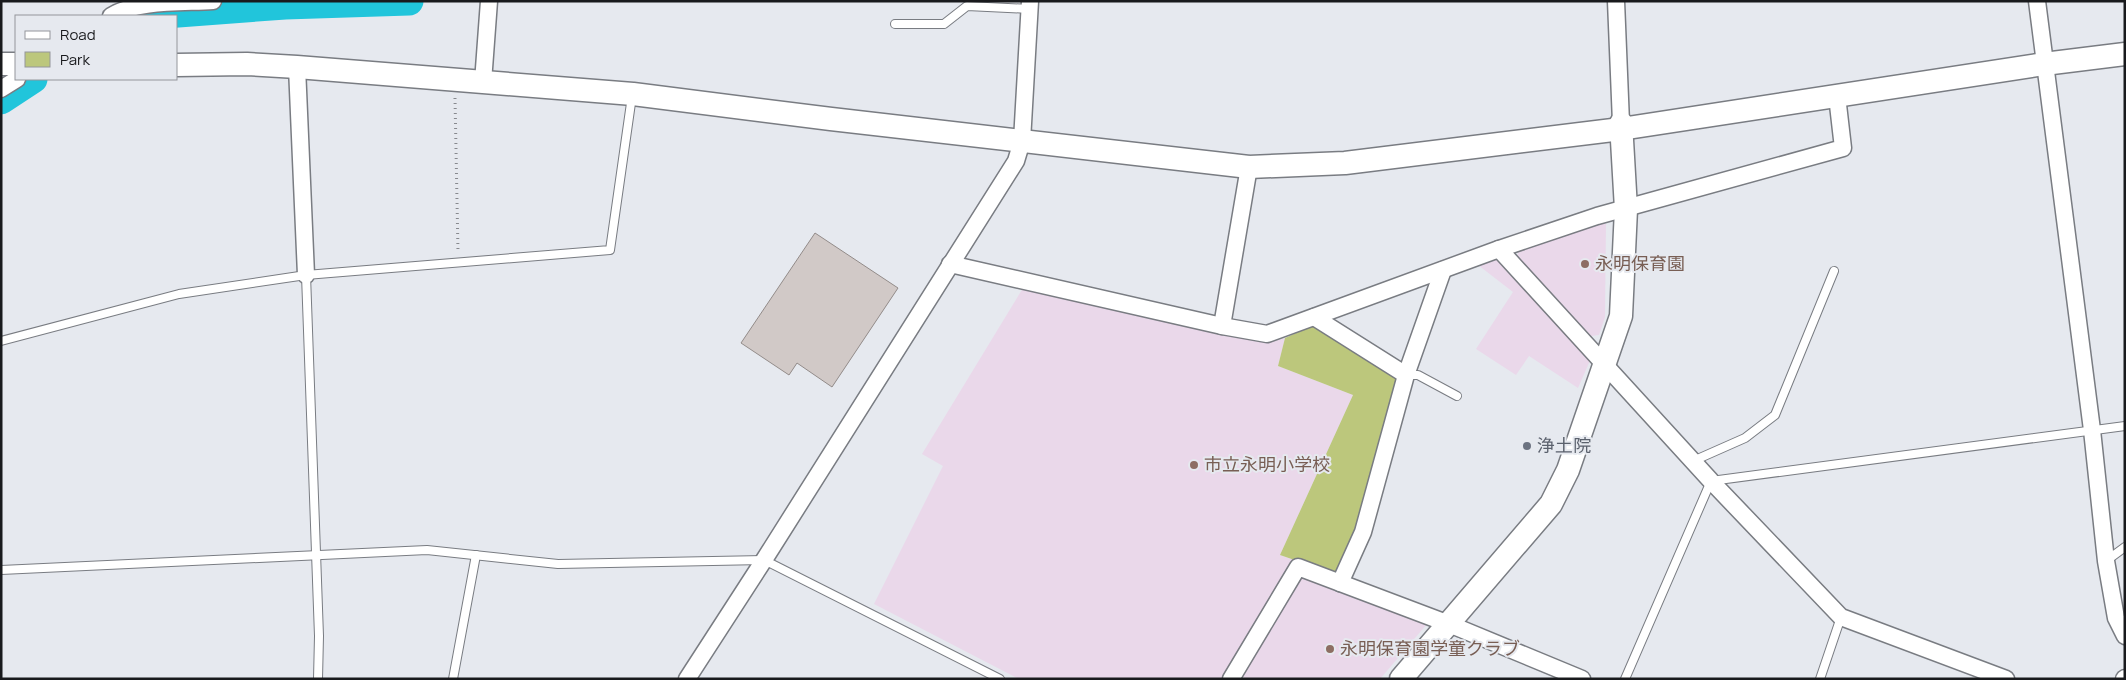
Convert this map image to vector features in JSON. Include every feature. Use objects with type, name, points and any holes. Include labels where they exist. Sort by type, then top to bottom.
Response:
[{"type":"street","points":[[113,15],[137,5],[214,1]]},
{"type":"street","points":[[483,82],[489,1]]},
{"type":"street","points":[[1401,679],[1551,504],[1568,470],[1622,316],[1626,209],[1616,1]]},
{"type":"street","points":[[2036,1],[2092,430],[2106,560],[2116,618],[2125,636]]},
{"type":"street","points":[[687,679],[1016,160],[1022,141],[1030,5]]},
{"type":"street","points":[[178,65],[247,64],[297,67],[633,94],[831,119],[1249,167],[1345,163],[1837,96],[2044,64],[2125,54]]},
{"type":"street","points":[[1,64],[15,64]]},
{"type":"street","points":[[297,67],[306,275]]},
{"type":"street","points":[[1,89],[15,80]]},
{"type":"street","points":[[950,264],[1222,326],[1267,334],[1499,249],[1597,216],[1843,148],[1837,96]]},
{"type":"street","points":[[1222,326],[1249,167]]},
{"type":"street","points":[[1499,249],[1711,481],[1841,617],[2006,679]]},
{"type":"street","points":[[1340,582],[1363,532],[1406,375],[1443,270]]},
{"type":"street","points":[[1314,317],[1406,375]]},
{"type":"street","points":[[1231,679],[1298,567],[1449,624],[1582,679]]},
{"type":"lane","points":[[895,24],[944,24],[967,6],[1030,5]]},
{"type":"lane","points":[[1,341],[179,294],[306,275],[610,250],[633,94]]},
{"type":"lane","points":[[1693,460],[1745,438],[1775,415],[1834,271]]},
{"type":"lane","points":[[306,275],[319,636],[318,679]]},
{"type":"lane","points":[[1406,375],[1418,375],[1457,396]]},
{"type":"lane","points":[[1625,679],[1711,481],[2125,426]]},
{"type":"lane","points":[[2106,560],[2125,547]]},
{"type":"lane","points":[[1,570],[427,550],[558,564],[764,560],[1000,679]]},
{"type":"lane","points":[[453,679],[476,555]]},
{"type":"lane","points":[[1820,679],[1841,617]]},
{"type":"path","points":[[455,80],[459,263]]},
{"type":"shaded area","points":[[1599,224],[1606,224],[1605,317],[1599,335],[1591,336],[1517,256],[1519,251]]},
{"type":"shaded area","points":[[1497,257],[1592,356],[1578,388],[1529,356],[1516,375],[1476,349],[1513,292],[1478,265]]},
{"type":"shaded area","points":[[1023,288],[1259,341],[1274,341],[1285,338],[1278,366],[1353,395],[1280,555],[1294,560],[1224,679],[1019,679],[874,604],[943,466],[922,454]]},
{"type":"shaded area","name":"永明保育園学童クラブ","points":[[1299,575],[1427,624],[1380,679],[1248,679],[1239,675]]},
{"type":"green space","points":[[1312,326],[1322,330],[1395,375],[1398,381],[1360,527],[1338,575],[1280,555],[1353,395],[1278,366],[1285,338]]},
{"type":"building","points":[[815,233],[898,288],[832,387],[797,363],[789,375],[741,343]]},
{"type":"waterway","points":[[151,15],[285,5],[409,1]]},
{"type":"waterway","points":[[1,100],[31,80]]},
{"type":"place","name":"永明保育園","points":[[1585,264]]},
{"type":"place","name":"浄土院","points":[[1527,446]]},
{"type":"place","name":"市立永明小学校","points":[[1194,465]]},
{"type":"place","name":"永明保育園学童クラブ","points":[[1330,649]]}]
